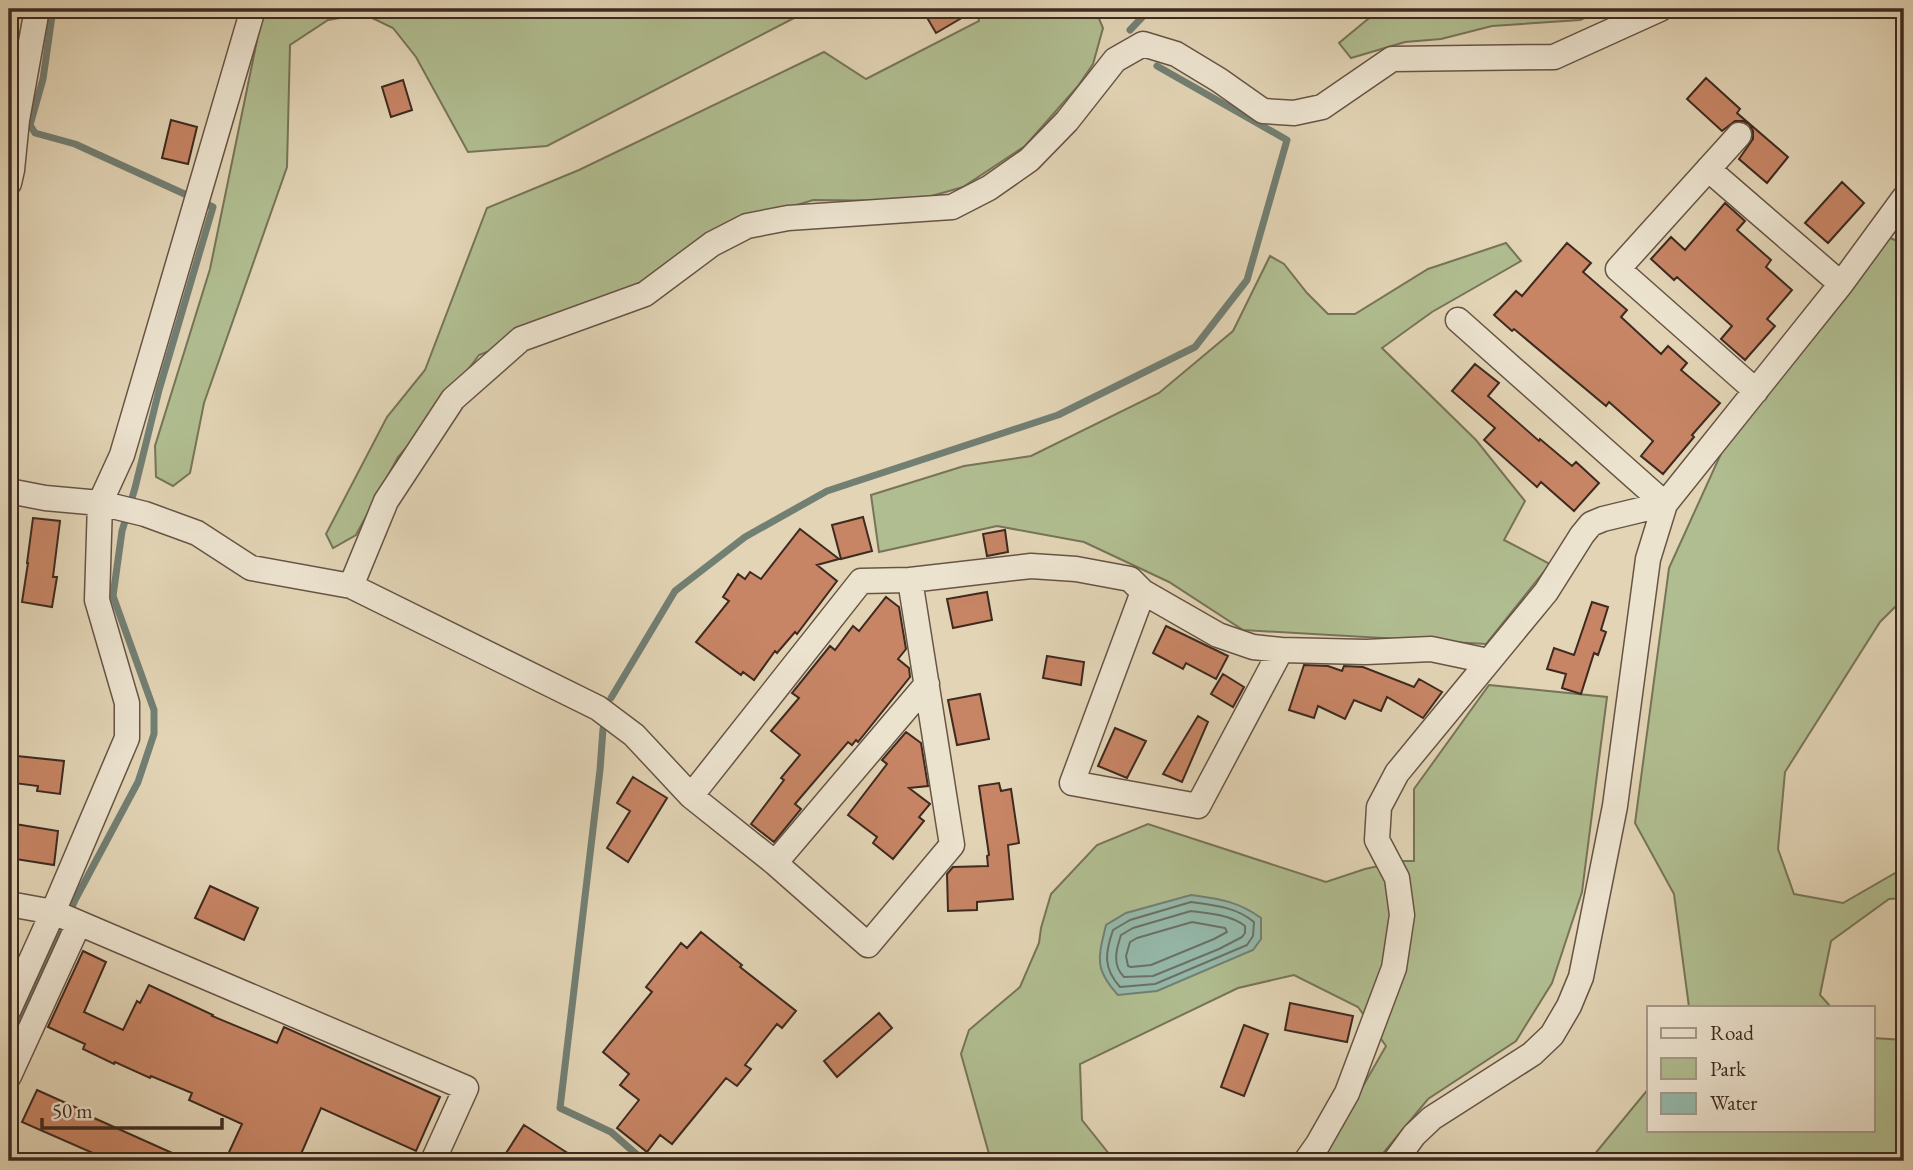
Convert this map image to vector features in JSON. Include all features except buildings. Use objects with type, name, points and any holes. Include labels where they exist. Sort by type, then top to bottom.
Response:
[{"type":"street","points":[[9,183],[17,120],[37,9]]},
{"type":"street","points":[[9,1076],[127,738],[127,704],[97,600],[110,505],[122,455],[253,9]]},
{"type":"street","points":[[351,586],[386,501],[453,399],[521,339],[645,294],[712,244],[747,226],[789,218],[952,207],[989,188],[1029,160],[1067,121],[1115,60],[1143,44],[1176,54],[1263,111],[1294,113],[1322,107],[1392,59],[1554,57],[1660,9]]},
{"type":"street","points":[[1739,135],[1618,269],[1756,391]]},
{"type":"street","points":[[1708,169],[1841,284]]},
{"type":"street","points":[[1395,1161],[1414,1135],[1432,1118],[1532,1054],[1552,1035],[1569,1006],[1581,976],[1615,806],[1648,559],[1665,504],[1841,284],[1904,198]]},
{"type":"street","points":[[1458,320],[1665,504]]},
{"type":"street","points":[[9,491],[110,505],[145,514],[197,533],[251,568],[351,586],[598,708],[634,735],[691,796],[775,863],[868,945],[952,845],[910,580]]},
{"type":"street","points":[[1306,1161],[1347,1093],[1394,968],[1402,915],[1397,878],[1377,839],[1380,807],[1397,773],[1546,592],[1591,524],[1665,504]]},
{"type":"street","points":[[691,796],[861,581],[910,580],[1031,566],[1076,569],[1129,579],[1143,592],[1218,635],[1253,647],[1366,652],[1431,649],[1488,661]]},
{"type":"street","points":[[1143,592],[1072,783],[1198,806],[1281,650]]},
{"type":"street","points":[[775,863],[927,684]]},
{"type":"street","points":[[9,904],[66,917],[466,1088],[433,1161]]},
{"type":"street","points":[[9,1009],[66,917]]},
{"type":"green space","points":[[267,9],[791,9],[796,17],[547,146],[468,152],[416,57],[393,28],[364,14],[328,20],[290,45],[287,167],[204,403],[190,473],[173,486],[156,477],[155,446],[210,269],[262,16]]},
{"type":"green space","points":[[977,9],[1095,9],[1103,28],[1093,64],[1078,86],[1025,146],[963,187],[914,201],[813,200],[709,232],[628,297],[479,355],[398,457],[356,535],[333,548],[326,534],[387,417],[425,370],[487,208],[579,170],[824,52],[866,79],[979,21]]},
{"type":"green space","points":[[1380,9],[1606,9],[1580,20],[1492,26],[1441,39],[1405,42],[1351,58],[1339,43]]},
{"type":"green space","points":[[1888,237],[1904,244],[1904,598],[1880,622],[1785,772],[1778,849],[1794,894],[1843,903],[1904,868],[1904,898],[1889,899],[1831,941],[1820,995],[1830,1006],[1689,1006],[1674,894],[1635,823],[1669,568],[1724,447]]},
{"type":"green space","points":[[1506,243],[1521,261],[1432,312],[1382,348],[1476,440],[1525,501],[1504,540],[1550,564],[1486,644],[1243,630],[1169,582],[1084,542],[997,526],[879,552],[871,495],[964,466],[1031,456],[1159,393],[1233,331],[1270,256],[1284,264],[1328,314],[1355,314],[1428,269]]},
{"type":"green space","points":[[1489,685],[1607,697],[1582,892],[1552,983],[1516,1041],[1428,1099],[1379,1161],[1320,1161],[1386,1046],[1358,1007],[1294,975],[1238,988],[1080,1064],[1082,1120],[1110,1155],[1122,1161],[991,1161],[961,1054],[969,1030],[1020,987],[1039,943],[1051,894],[1097,845],[1148,824],[1326,882],[1365,869],[1414,861],[1414,789]]},
{"type":"green space","points":[[1874,1038],[1904,1040],[1904,1161],[1589,1161],[1647,1090],[1647,1132],[1874,1132]]},
{"type":"water","points":[[1191,895],[1228,902],[1253,912],[1261,918],[1261,939],[1253,950],[1157,991],[1118,995],[1105,978],[1100,963],[1106,925],[1126,913]]},
{"type":"waterway","points":[[9,1046],[75,900],[138,782],[154,734],[154,710],[113,596],[122,531],[159,390],[213,207],[75,144],[35,133],[30,125],[43,79],[53,9]]},
{"type":"waterway","points":[[1130,30],[1150,9]]},
{"type":"waterway","points":[[611,698],[675,591],[745,537],[827,491],[1058,415],[1195,347],[1247,280],[1287,140],[1157,66]]},
{"type":"waterway","points":[[603,729],[560,1108],[611,1132],[644,1161]]}]
